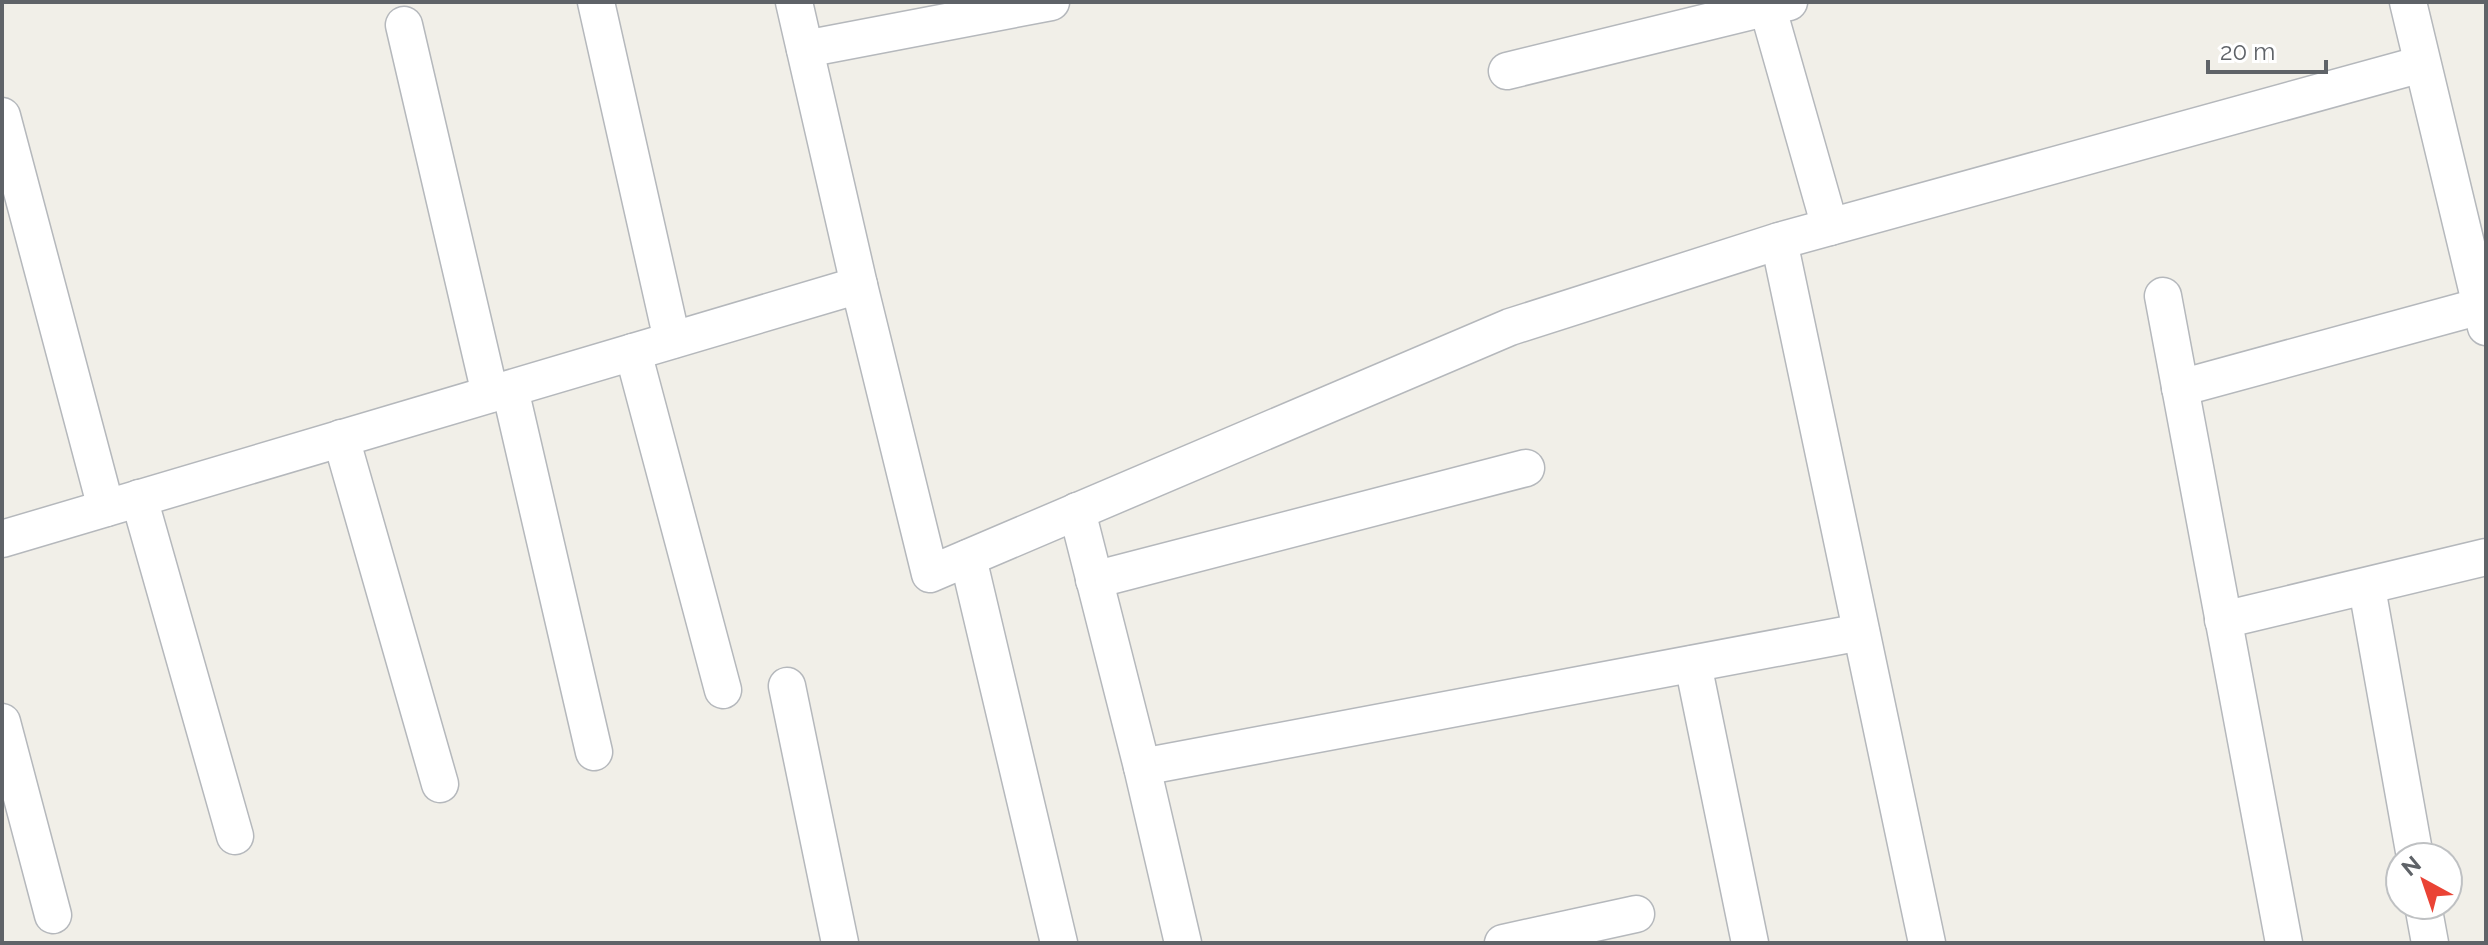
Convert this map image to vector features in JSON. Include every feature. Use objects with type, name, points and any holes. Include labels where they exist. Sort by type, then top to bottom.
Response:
[{"type":"street","points":[[596,2],[672,340]]},
{"type":"street","points":[[794,2],[930,574],[1510,327],[1779,241],[2422,64]]},
{"type":"street","points":[[805,49],[1051,2]]},
{"type":"street","points":[[2180,388],[2483,317],[2408,2]]},
{"type":"street","points":[[1507,71],[1775,4],[1830,227]]},
{"type":"street","points":[[404,25],[594,752]]},
{"type":"street","points":[[2,116],[123,503],[235,836]]},
{"type":"street","points":[[1779,241],[1927,943]]},
{"type":"street","points":[[2,539],[859,285]]},
{"type":"street","points":[[2163,296],[2284,943]]},
{"type":"street","points":[[633,352],[723,690]]},
{"type":"street","points":[[341,438],[440,784]]},
{"type":"street","points":[[1094,580],[1526,468]]},
{"type":"street","points":[[1077,511],[1183,943]]},
{"type":"street","points":[[2223,620],[2367,588],[2486,557]]},
{"type":"street","points":[[968,558],[1059,943]]},
{"type":"street","points":[[2367,588],[2412,841]]},
{"type":"street","points":[[1142,767],[1861,632]]},
{"type":"street","points":[[1693,664],[1750,943]]},
{"type":"street","points":[[787,686],[840,943]]},
{"type":"street","points":[[2,722],[53,915]]},
{"type":"street","points":[[1503,943],[1636,914]]},
{"type":"street","points":[[2426,921],[2430,943]]}]
